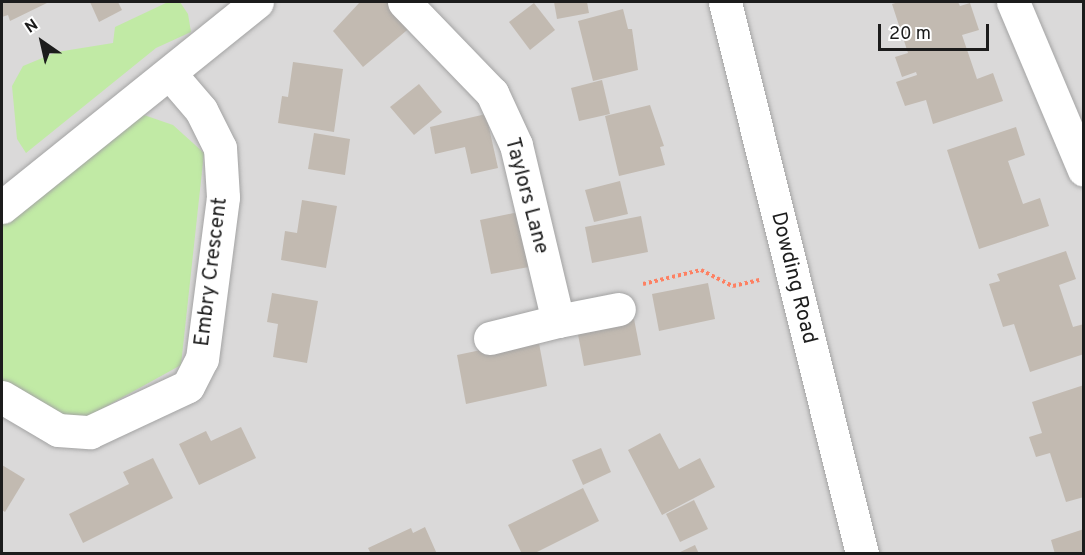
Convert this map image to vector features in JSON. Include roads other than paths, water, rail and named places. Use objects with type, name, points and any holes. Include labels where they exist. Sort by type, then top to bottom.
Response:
[{"type":"street","points":[[2,207],[257,2]]},
{"type":"street","name":"Taylors Lane","points":[[404,2],[492,93],[516,145],[558,321]]},
{"type":"street","name":"Dowding Road","points":[[725,2],[862,554]]},
{"type":"street","points":[[1013,2],[1083,170]]},
{"type":"street","name":"Embry Crescent","points":[[2,397],[58,430],[90,432],[188,386],[193,377],[202,359],[223,197],[220,148],[201,110],[170,74]]},
{"type":"street","points":[[489,338],[619,309]]}]
